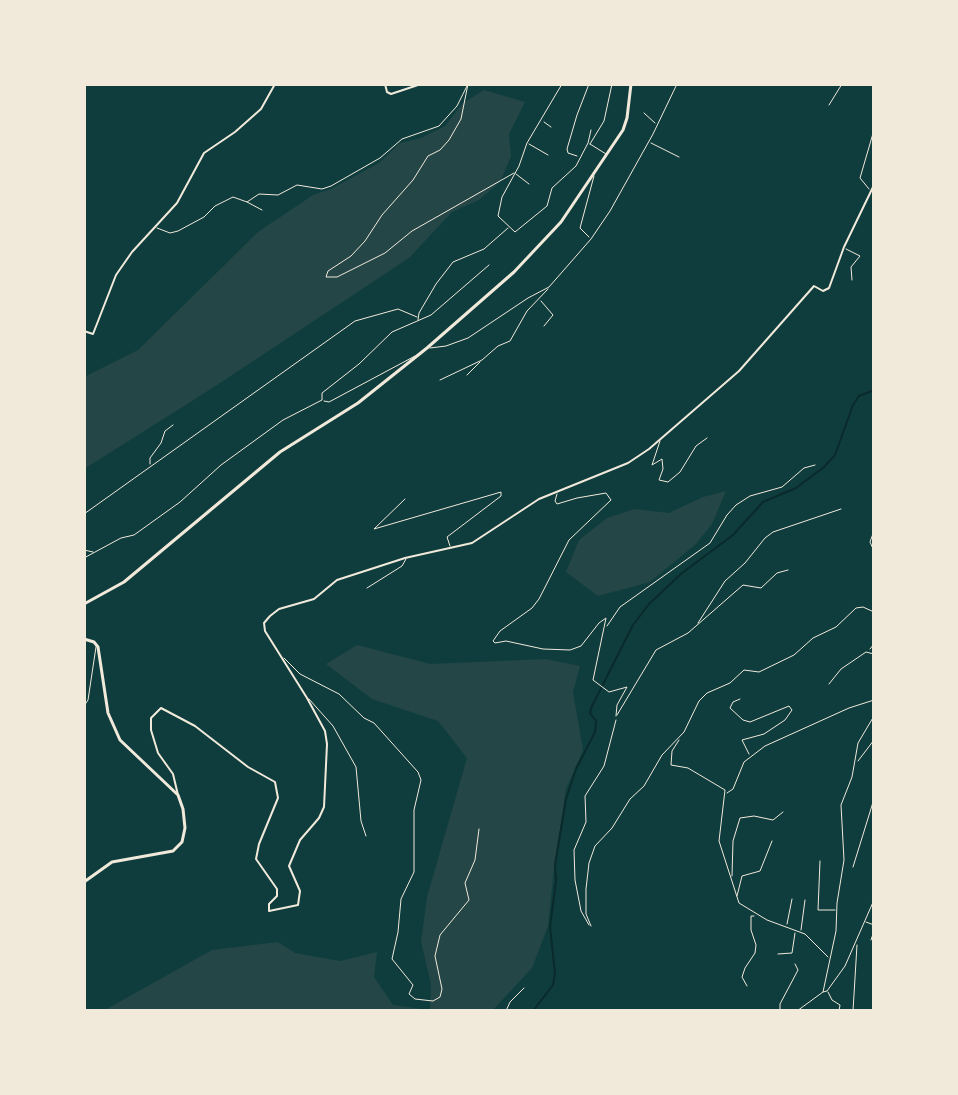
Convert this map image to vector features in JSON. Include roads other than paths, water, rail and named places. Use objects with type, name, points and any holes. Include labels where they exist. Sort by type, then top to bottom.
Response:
[{"type":"main road","points":[[84,604],[124,582],[280,452],[358,403],[514,272],[572,207],[626,124],[631,84]]},
{"type":"main road","points":[[84,639],[97,645],[106,703],[120,740],[178,795],[185,828],[182,842],[176,849],[112,862],[84,882]]},
{"type":"street","points":[[84,331],[93,334],[116,275],[132,252],[177,203],[204,153],[261,109],[275,84]]},
{"type":"street","points":[[385,84],[391,94],[421,84]]},
{"type":"street","points":[[247,202],[259,194],[278,195],[297,185],[322,189],[345,179],[380,158],[402,139],[439,126],[457,106],[468,84]]},
{"type":"street","points":[[468,84],[461,119],[449,140],[440,150],[428,156],[365,241],[351,256],[328,271],[326,277],[337,277],[385,253],[412,231],[514,173]]},
{"type":"street","points":[[562,84],[527,143],[498,212],[515,232],[538,216],[549,202],[552,188],[576,166],[604,121],[612,84]]},
{"type":"street","points":[[579,157],[568,153],[567,149],[589,84]]},
{"type":"street","points":[[467,375],[514,337],[524,316],[591,239],[649,141],[677,84]]},
{"type":"street","points":[[829,105],[842,84]]},
{"type":"street","points":[[644,113],[657,124]]},
{"type":"street","points":[[542,120],[551,127]]},
{"type":"street","points":[[589,143],[591,130]]},
{"type":"street","points":[[871,190],[860,178],[874,130]]},
{"type":"street","points":[[649,141],[679,157]]},
{"type":"street","points":[[527,143],[548,155]]},
{"type":"street","points":[[589,143],[606,154]]},
{"type":"street","points":[[591,239],[580,228],[594,172]]},
{"type":"street","points":[[514,173],[529,184]]},
{"type":"street","points":[[178,795],[173,774],[158,753],[151,730],[151,718],[163,707],[195,726],[248,767],[273,779],[278,798],[256,859],[277,889],[269,911],[298,905],[300,891],[289,866],[300,840],[323,811],[326,736],[284,658],[265,631],[264,623],[279,609],[314,599],[337,580],[408,557],[472,543],[539,499],[628,463],[739,371],[814,286],[823,291],[829,288],[844,247],[874,185]]},
{"type":"street","points":[[157,228],[170,233],[178,231],[204,217],[224,201],[236,197],[262,210]]},
{"type":"street","points":[[418,318],[436,284],[453,262],[484,249],[510,226]]},
{"type":"street","points":[[844,247],[860,256],[851,267],[852,280]]},
{"type":"street","points":[[322,400],[322,393],[359,364],[392,332],[418,318],[431,315],[489,265]]},
{"type":"street","points":[[427,348],[446,346],[468,338],[549,287]]},
{"type":"street","points":[[539,299],[553,315],[544,326]]},
{"type":"street","points":[[84,514],[355,321],[398,309],[418,318]]},
{"type":"street","points":[[84,558],[121,538],[134,535],[283,420],[322,400],[329,402],[415,356]]},
{"type":"street","points":[[440,380],[482,360]]},
{"type":"street","points":[[151,467],[150,458],[165,431],[173,425]]},
{"type":"street","points":[[661,438],[652,465],[662,459],[663,469],[659,480],[668,482],[680,472],[696,446],[707,438]]},
{"type":"street","points":[[605,627],[612,622],[620,607],[710,543],[736,505],[750,496],[782,487],[804,468],[815,465]]},
{"type":"street","points":[[561,488],[556,495],[557,504],[606,493],[611,500],[569,540],[532,608],[500,631],[493,641],[570,650],[581,646],[604,618],[608,620],[593,680],[609,692],[627,687],[617,705],[606,761],[585,796],[586,822],[574,850],[575,880],[581,911],[584,921],[591,926],[586,914],[586,889],[595,846],[612,828],[630,799],[644,786],[662,755],[686,728],[695,706],[702,698],[730,683],[740,672],[747,669],[759,672],[794,655],[813,638],[836,627],[856,608],[874,612]]},
{"type":"street","points":[[405,499],[374,529],[501,492],[501,496],[447,537],[451,548]]},
{"type":"street","points":[[697,625],[725,581],[765,538],[773,532],[841,509]]},
{"type":"street","points":[[874,531],[870,542],[874,551]]},
{"type":"street","points":[[84,550],[96,553]]},
{"type":"street","points":[[367,588],[402,566],[408,557]]},
{"type":"street","points":[[616,716],[656,650],[684,636],[743,585],[761,588],[777,573],[788,570]]},
{"type":"street","points":[[829,684],[841,669],[874,644]]},
{"type":"street","points":[[84,706],[88,700],[97,645]]},
{"type":"street","points":[[868,651],[874,654]]},
{"type":"street","points":[[284,658],[300,674],[339,694],[364,718],[374,723],[420,775],[414,810],[414,875],[401,899],[392,959],[413,985],[409,994],[415,999],[433,1001],[440,997],[442,989],[435,956],[440,935],[469,900],[465,883],[475,860],[479,829]]},
{"type":"street","points":[[307,698],[329,721],[356,767],[361,821],[366,836]]},
{"type":"street","points":[[740,699],[733,702],[730,708],[750,722],[789,706],[792,710],[785,720],[764,734],[742,740],[751,756]]},
{"type":"street","points":[[726,794],[733,789],[744,762],[769,743],[874,700]]},
{"type":"street","points":[[823,992],[836,931],[845,854],[841,805],[856,762],[858,743],[874,716]]},
{"type":"street","points":[[678,737],[678,744],[672,751],[671,765],[688,768],[725,790],[718,834],[739,903],[757,915],[801,932],[830,958]]},
{"type":"street","points":[[856,762],[864,757],[874,740]]},
{"type":"street","points":[[853,867],[874,799]]},
{"type":"street","points":[[731,878],[733,841],[740,818],[754,816],[773,820],[783,812]]},
{"type":"street","points":[[737,898],[742,876],[760,871],[772,841]]},
{"type":"street","points":[[820,861],[818,910],[837,909]]},
{"type":"street","points":[[786,927],[792,899]]},
{"type":"street","points":[[801,932],[805,900]]},
{"type":"street","points":[[797,1011],[827,991],[845,966],[874,900]]},
{"type":"street","points":[[747,986],[742,977],[755,953],[751,916],[757,915]]},
{"type":"street","points":[[864,921],[874,925]]},
{"type":"street","points":[[778,954],[792,953],[796,930]]},
{"type":"street","points":[[871,940],[874,931]]},
{"type":"street","points":[[853,1011],[857,943]]},
{"type":"street","points":[[780,1011],[780,1004],[798,970],[795,964]]},
{"type":"street","points":[[84,968],[84,973]]},
{"type":"street","points":[[506,1011],[524,988]]},
{"type":"street","points":[[827,991],[833,1001],[840,1005],[839,1011]]},
{"type":"waterway","points":[[533,1011],[553,985],[555,973],[550,927],[555,865],[566,799],[576,769],[595,732],[596,721],[590,713],[592,706],[633,625],[649,604],[682,573],[733,535],[763,502],[796,488],[824,467],[835,455],[853,405],[859,396],[874,390]]}]
